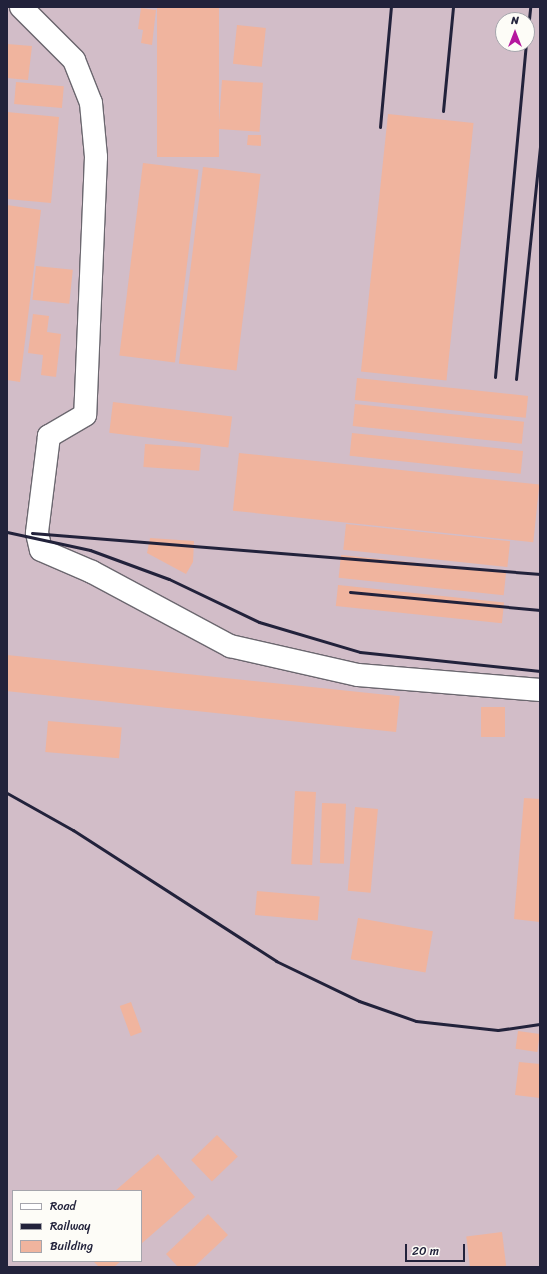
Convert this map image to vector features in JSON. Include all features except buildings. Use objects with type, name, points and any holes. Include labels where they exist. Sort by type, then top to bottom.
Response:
[{"type":"lane","points":[[21,7],[74,60],[91,104],[96,157],[84,415],[49,436],[37,533],[41,550],[92,572],[230,646],[358,675],[540,690]]},
{"type":"shaded area","points":[[7,7],[540,7],[540,1267],[7,1267]]},
{"type":"railway","points":[[380,127],[391,7]]},
{"type":"railway","points":[[443,111],[453,7]]},
{"type":"railway","points":[[530,7],[530,12]]},
{"type":"railway","points":[[495,377],[525,52]]},
{"type":"railway","points":[[516,379],[540,145]]},
{"type":"railway","points":[[7,532],[90,550],[169,579],[259,622],[360,652],[540,671]]},
{"type":"railway","points":[[32,533],[540,574]]},
{"type":"railway","points":[[350,592],[540,610]]},
{"type":"railway","points":[[7,793],[73,830],[276,961],[359,1001],[416,1021],[498,1030],[540,1024]]}]
